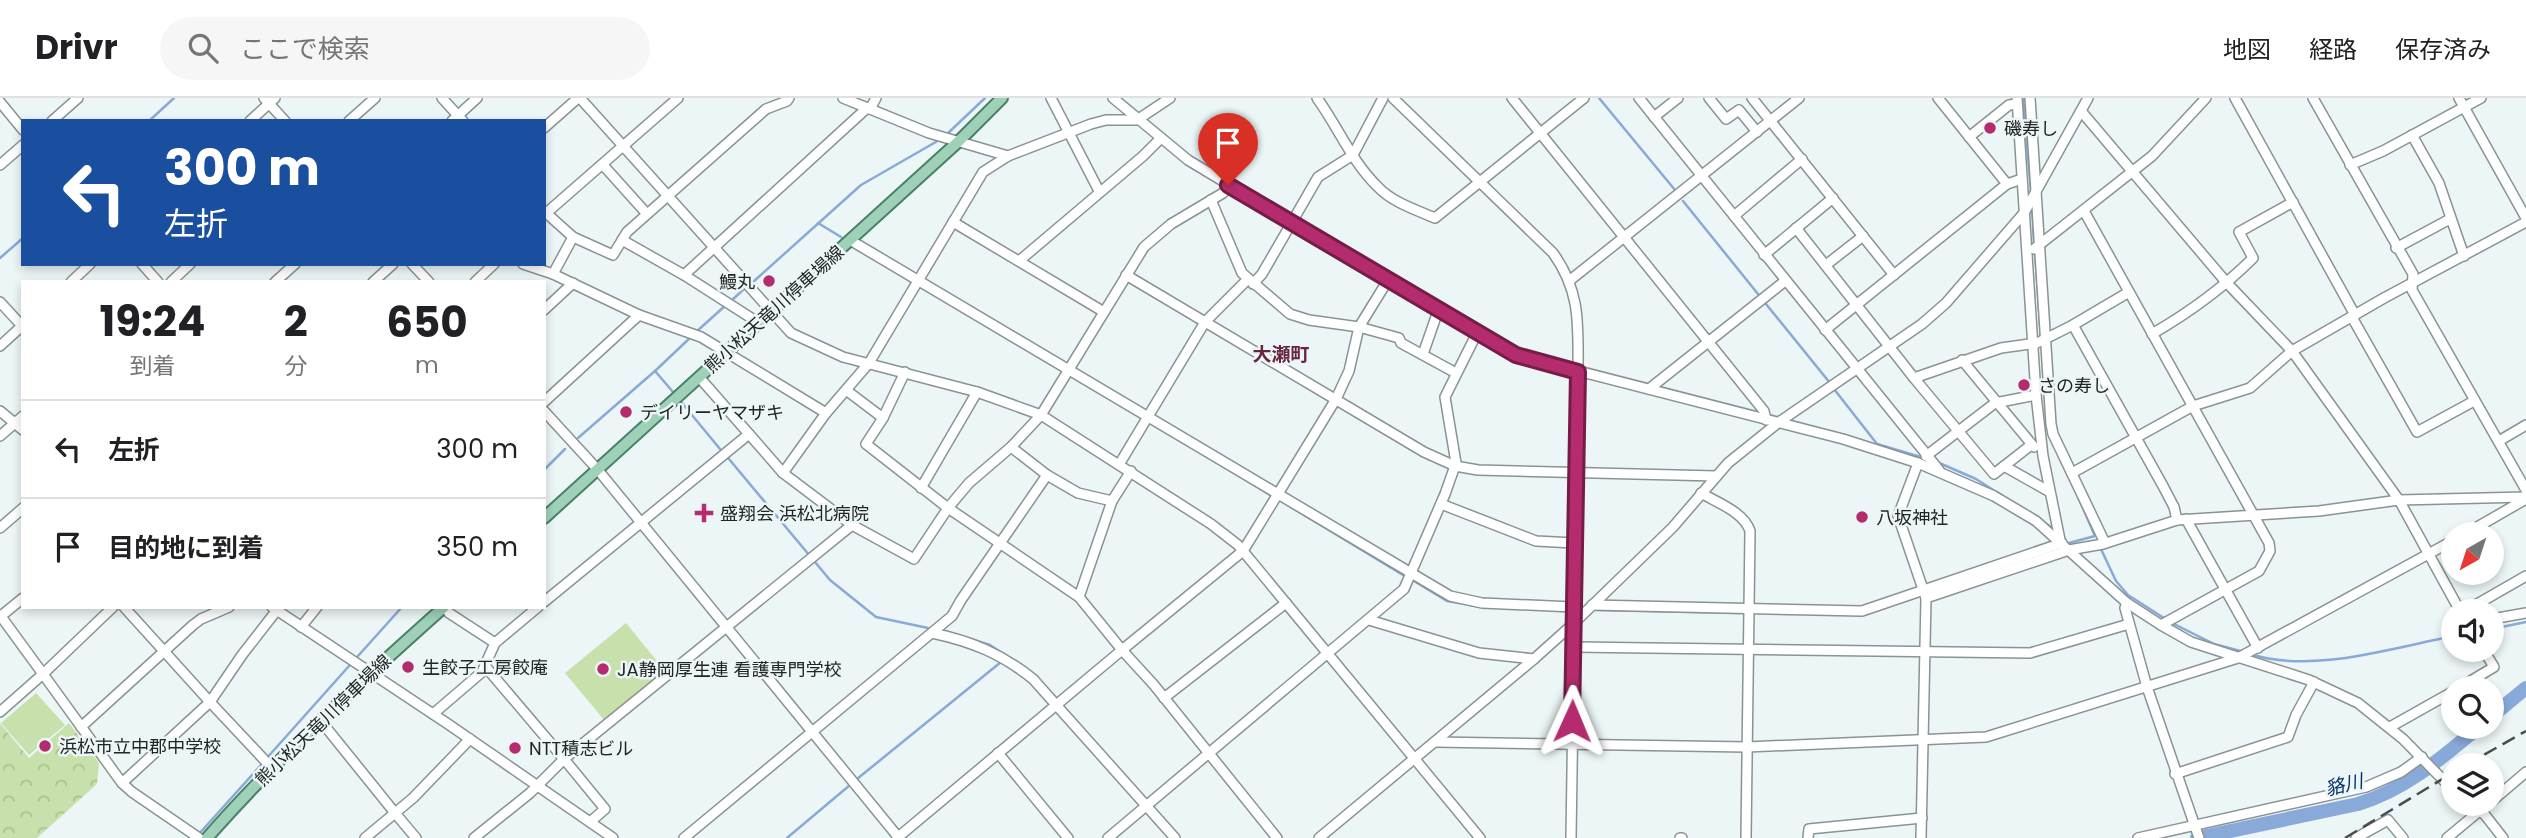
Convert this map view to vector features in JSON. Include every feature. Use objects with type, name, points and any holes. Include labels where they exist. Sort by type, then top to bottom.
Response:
[{"type":"main road","name":"熊小松天竜川停車場線","points":[[546,516],[959,141],[1002,98]]},
{"type":"main road","name":"熊小松天竜川停車場線","points":[[200,837],[370,673],[443,609]]},
{"type":"street","points":[[54,119],[78,98]]},
{"type":"street","points":[[351,119],[375,98]]},
{"type":"street","points":[[442,98],[457,119],[477,98]]},
{"type":"street","points":[[546,126],[579,98],[791,333],[843,357],[977,392],[1041,415],[1120,463],[1211,524],[1243,551],[1480,838]]},
{"type":"street","points":[[546,212],[625,147],[678,98]]},
{"type":"street","points":[[546,214],[573,237],[613,256],[627,232],[766,109],[789,98]]},
{"type":"street","points":[[843,98],[929,133],[1008,156]]},
{"type":"street","points":[[684,275],[869,108],[876,98]]},
{"type":"street","points":[[1051,98],[1099,191]]},
{"type":"street","points":[[1114,98],[1188,160],[1516,355],[1779,422],[1938,469],[2013,506],[2061,542],[2127,603],[2167,622],[2191,642],[2314,682],[2358,704],[2390,727],[2441,777]]},
{"type":"street","points":[[783,473],[826,413],[869,363],[979,176],[1008,156],[1100,121],[1137,120],[1170,98]]},
{"type":"street","points":[[1317,98],[1353,155],[1378,188],[1410,208],[1435,218],[1584,98]]},
{"type":"street","points":[[1120,463],[1205,322],[1262,274],[1318,177],[1353,155],[1383,98]]},
{"type":"street","points":[[1393,98],[1553,253],[1576,299],[1578,372],[1571,838]]},
{"type":"street","points":[[1512,98],[1764,411],[1766,420]]},
{"type":"street","points":[[1639,98],[1938,469]]},
{"type":"street","points":[[1654,117],[1678,98]]},
{"type":"street","points":[[1709,98],[1726,119],[1740,110],[1757,132]]},
{"type":"street","points":[[1752,98],[1894,275]]},
{"type":"street","points":[[1569,281],[1799,98]]},
{"type":"street","points":[[1938,98],[2007,184]]},
{"type":"street","points":[[2030,98],[2033,250],[2040,342],[2051,424],[2101,544]]},
{"type":"street","points":[[1319,838],[1573,624],[1673,527],[1728,463],[1779,422],[1922,324],[1946,303],[2026,211],[2088,98]]},
{"type":"street","points":[[2235,98],[2356,315]]},
{"type":"street","points":[[2313,98],[2413,274],[2412,290],[2526,490]]},
{"type":"street","points":[[2072,473],[2193,406],[2250,388],[2292,351],[2526,220],[2459,98]]},
{"type":"street","points":[[2350,165],[2481,98]]},
{"type":"street","points":[[2033,250],[2152,156],[2204,99]]},
{"type":"street","points":[[252,119],[269,100],[283,119]]},
{"type":"street","points":[[1969,137],[2017,101],[2022,179],[2033,250]]},
{"type":"street","points":[[0,103],[21,128]]},
{"type":"street","points":[[2081,111],[2228,284],[2292,351],[2399,500],[2456,599]]},
{"type":"street","points":[[2412,135],[2439,183],[2464,256]]},
{"type":"street","points":[[1019,261],[1160,139]]},
{"type":"street","points":[[0,165],[21,147]]},
{"type":"street","points":[[1734,215],[1802,159]]},
{"type":"street","points":[[603,165],[647,215]]},
{"type":"street","points":[[1825,330],[2007,184],[2022,179]]},
{"type":"street","points":[[699,377],[783,473],[852,524],[914,559],[948,508],[969,483],[1011,447],[1041,415],[1144,247],[1171,224],[1223,193],[1228,185]]},
{"type":"street","points":[[1764,255],[1833,198]]},
{"type":"street","points":[[1211,200],[1241,273],[1290,314],[1309,320],[1359,327],[1399,338],[1401,343],[1456,373]]},
{"type":"street","points":[[2152,334],[2189,313],[2228,284],[2253,258],[2239,232],[2293,202]]},
{"type":"street","points":[[2084,211],[2252,515],[2265,533],[2270,551],[2259,571],[2167,622]]},
{"type":"street","points":[[2396,248],[2450,219]]},
{"type":"street","points":[[953,222],[1104,312]]},
{"type":"street","points":[[1796,228],[1914,378],[1994,474],[2031,445]]},
{"type":"street","points":[[1826,265],[1863,236]]},
{"type":"street","points":[[553,274],[573,237]]},
{"type":"street","points":[[622,240],[684,275],[758,323]]},
{"type":"street","points":[[850,240],[1450,596],[1482,603],[1573,607]]},
{"type":"street","points":[[73,280],[88,266]]},
{"type":"street","points":[[144,266],[156,280]]},
{"type":"street","points":[[173,280],[188,266]]},
{"type":"street","points":[[277,280],[293,266]]},
{"type":"street","points":[[375,280],[391,266]]},
{"type":"street","points":[[414,266],[427,280]]},
{"type":"street","points":[[477,280],[492,266]]},
{"type":"street","points":[[529,266],[553,274],[639,315],[701,337],[826,413]]},
{"type":"street","points":[[1126,275],[1424,452],[1455,466],[1478,470],[1716,476]]},
{"type":"street","points":[[546,413],[598,470],[898,838],[1243,551],[1336,399],[1349,371],[1359,327],[1388,280]]},
{"type":"street","points":[[1650,389],[1785,281]]},
{"type":"street","points":[[546,308],[573,284]]},
{"type":"street","points":[[1914,378],[2001,348],[2040,342],[2129,292]]},
{"type":"street","points":[[0,302],[21,325]]},
{"type":"street","points":[[1423,355],[1438,311]]},
{"type":"street","points":[[546,399],[639,315]]},
{"type":"street","points":[[2356,315],[2353,319],[2417,432],[2474,401]]},
{"type":"street","points":[[2073,325],[2174,507],[2225,590],[2255,649]]},
{"type":"street","points":[[0,346],[21,327]]},
{"type":"street","points":[[1108,838],[1404,589],[1455,466],[1445,397],[1477,333]]},
{"type":"street","points":[[2040,342],[2036,396],[2043,456],[2061,542]]},
{"type":"street","points":[[1962,360],[2043,456]]},
{"type":"street","points":[[905,372],[883,418],[866,443],[948,508],[1079,597],[1277,838]]},
{"type":"street","points":[[846,390],[883,418]]},
{"type":"street","points":[[921,488],[977,392]]},
{"type":"street","points":[[1926,456],[1995,402],[2036,396]]},
{"type":"street","points":[[0,411],[21,428]]},
{"type":"street","points":[[0,436],[21,418]]},
{"type":"street","points":[[2499,441],[2526,425]]},
{"type":"street","points":[[546,601],[749,434]]},
{"type":"street","points":[[1011,447],[1047,475],[1079,493],[1112,501]]},
{"type":"street","points":[[1918,463],[1898,516],[1925,595],[1921,838]]},
{"type":"street","points":[[2004,467],[2050,492]]},
{"type":"street","points":[[1079,597],[1112,501],[1131,471]]},
{"type":"street","points":[[684,838],[953,616],[961,600],[1047,475]]},
{"type":"street","points":[[1701,494],[1738,515],[1748,525],[1746,838]]},
{"type":"street","points":[[1592,605],[1862,611],[2182,519],[2319,511],[2399,500],[2526,498]]},
{"type":"street","points":[[2485,522],[2526,498]]},
{"type":"street","points":[[1441,505],[1536,541],[1574,543]]},
{"type":"street","points":[[0,528],[21,510]]},
{"type":"street","points":[[474,838],[530,793],[564,760],[852,524]]},
{"type":"street","points":[[1925,595],[2061,542]]},
{"type":"street","points":[[1435,742],[1747,747],[1986,737],[2240,657],[2441,547]]},
{"type":"street","points":[[2485,599],[2526,576]]},
{"type":"street","points":[[21,600],[1,616],[122,783],[200,837]]},
{"type":"street","points":[[1164,698],[1286,603]]},
{"type":"street","points":[[2127,603],[2125,608],[2147,687],[2196,832]]},
{"type":"street","points":[[0,712],[111,609]]},
{"type":"street","points":[[126,609],[271,768]]},
{"type":"street","points":[[81,727],[201,619],[228,609]]},
{"type":"street","points":[[122,783],[210,702],[275,609],[613,838]]},
{"type":"street","points":[[301,627],[315,609]]},
{"type":"street","points":[[446,609],[495,643]]},
{"type":"street","points":[[433,714],[482,672],[495,643],[536,609]]},
{"type":"street","points":[[2504,617],[2526,613]]},
{"type":"street","points":[[1369,620],[1479,653],[1534,659]]},
{"type":"street","points":[[1574,647],[2030,653],[2129,624]]},
{"type":"street","points":[[932,633],[985,647],[1013,663],[1033,679],[1175,838]]},
{"type":"street","points":[[2479,676],[2494,667],[2491,662]]},
{"type":"street","points":[[485,666],[605,809],[590,822]]},
{"type":"street","points":[[2175,774],[2288,737],[2296,715],[2314,682]]},
{"type":"street","points":[[2390,727],[2441,698]]},
{"type":"street","points":[[320,720],[416,838]]},
{"type":"street","points":[[365,838],[413,799],[470,739]]},
{"type":"street","points":[[998,753],[1068,838]]},
{"type":"street","points":[[2138,838],[2196,832],[2366,787],[2424,759]]},
{"type":"street","points":[[2504,793],[2524,778]]},
{"type":"street","points":[[2447,838],[2474,816]]},
{"type":"street","points":[[2484,816],[2503,838]]},
{"type":"street","points":[[1808,838],[1809,829],[1922,818]]},
{"type":"street","points":[[2356,838],[2388,820],[2403,838]]},
{"type":"green space","points":[[626,623],[665,671],[605,721],[565,673]]},
{"type":"green space","points":[[36,693],[65,725],[29,755],[1,723]]},
{"type":"green space","name":"浜松市立中郡中学校","points":[[0,723],[29,758],[69,723],[99,763],[97,784],[37,838],[0,838]]},
{"type":"waterway","points":[[151,119],[174,98]]},
{"type":"waterway","points":[[946,135],[985,98]]},
{"type":"waterway","points":[[1599,98],[1675,190]]},
{"type":"waterway","points":[[2023,98],[2031,192]]},
{"type":"waterway","points":[[753,282],[861,185],[941,139]]},
{"type":"waterway","points":[[1683,201],[1758,294]]},
{"type":"waterway","points":[[2032,206],[2034,244]]},
{"type":"waterway","points":[[818,223],[841,237]]},
{"type":"waterway","points":[[0,258],[21,240]]},
{"type":"waterway","points":[[2035,251],[2041,339]]},
{"type":"waterway","points":[[731,301],[744,289]]},
{"type":"waterway","points":[[1766,304],[1830,383]]},
{"type":"waterway","points":[[696,332],[726,305]]},
{"type":"waterway","points":[[578,438],[692,336]]},
{"type":"waterway","points":[[655,371],[673,392]]},
{"type":"waterway","points":[[1834,389],[1877,444],[1924,458]]},
{"type":"waterway","points":[[682,403],[720,449]]},
{"type":"waterway","points":[[546,468],[565,449]]},
{"type":"waterway","points":[[729,459],[830,580],[876,617],[928,628]]},
{"type":"waterway","points":[[1937,462],[1976,479],[2051,527]]},
{"type":"waterway","points":[[1235,473],[1270,495]]},
{"type":"waterway","points":[[2069,543],[2095,536],[2079,499]]},
{"type":"waterway","points":[[1281,501],[1403,575]]},
{"type":"waterway","points":[[2100,547],[2116,581],[2128,595],[2167,620]]},
{"type":"waterway","points":[[1414,581],[1447,601],[1482,607]]},
{"type":"waterway","points":[[1864,614],[1919,596]]},
{"type":"waterway","points":[[358,656],[400,609]]},
{"type":"waterway","points":[[1596,610],[1740,613]]},
{"type":"waterway","points":[[2504,627],[2526,622]]},
{"type":"waterway","points":[[2172,623],[2214,644],[2244,652]]},
{"type":"waterway","points":[[945,631],[990,645],[1028,670]]},
{"type":"waterway","points":[[2250,654],[2274,659],[2325,660],[2441,639]]},
{"type":"waterway","points":[[857,779],[1001,662]]},
{"type":"waterway","points":[[266,759],[349,666]]},
{"type":"waterway","name":"貉川","points":[[2504,706],[2526,688]]},
{"type":"waterway","name":"貉川","points":[[2197,838],[2358,804],[2375,798],[2408,781],[2465,739]]},
{"type":"waterway","points":[[198,835],[261,765]]},
{"type":"waterway","points":[[787,838],[850,785]]},
{"type":"railway","points":[[2487,753],[2526,731]]},
{"type":"railway","points":[[2345,838],[2441,780]]},
{"type":"place","name":"磯寿し","points":[[1990,128]]},
{"type":"place","name":"鰻丸","points":[[769,281]]},
{"type":"place","name":"さの寿し","points":[[2024,385]]},
{"type":"place","name":"デイリーヤマザキ","points":[[626,412]]},
{"type":"place","name":"盛翔会 浜松北病院","points":[[704,513]]},
{"type":"place","name":"八坂神社","points":[[1862,517]]},
{"type":"place","name":"生餃子工房餃庵","points":[[408,667]]},
{"type":"place","name":"JA静岡厚生連 看護専門学校","points":[[603,669]]},
{"type":"place","name":"浜松市立中郡中学校","points":[[45,746]]},
{"type":"place","name":"NTT積志ビル","points":[[515,748]]},
{"type":"district","name":"大瀬町","points":[[1281,354]]},
{"type":"route","points":[[1228,185],[1516,355],[1578,372],[1572,721]]}]
